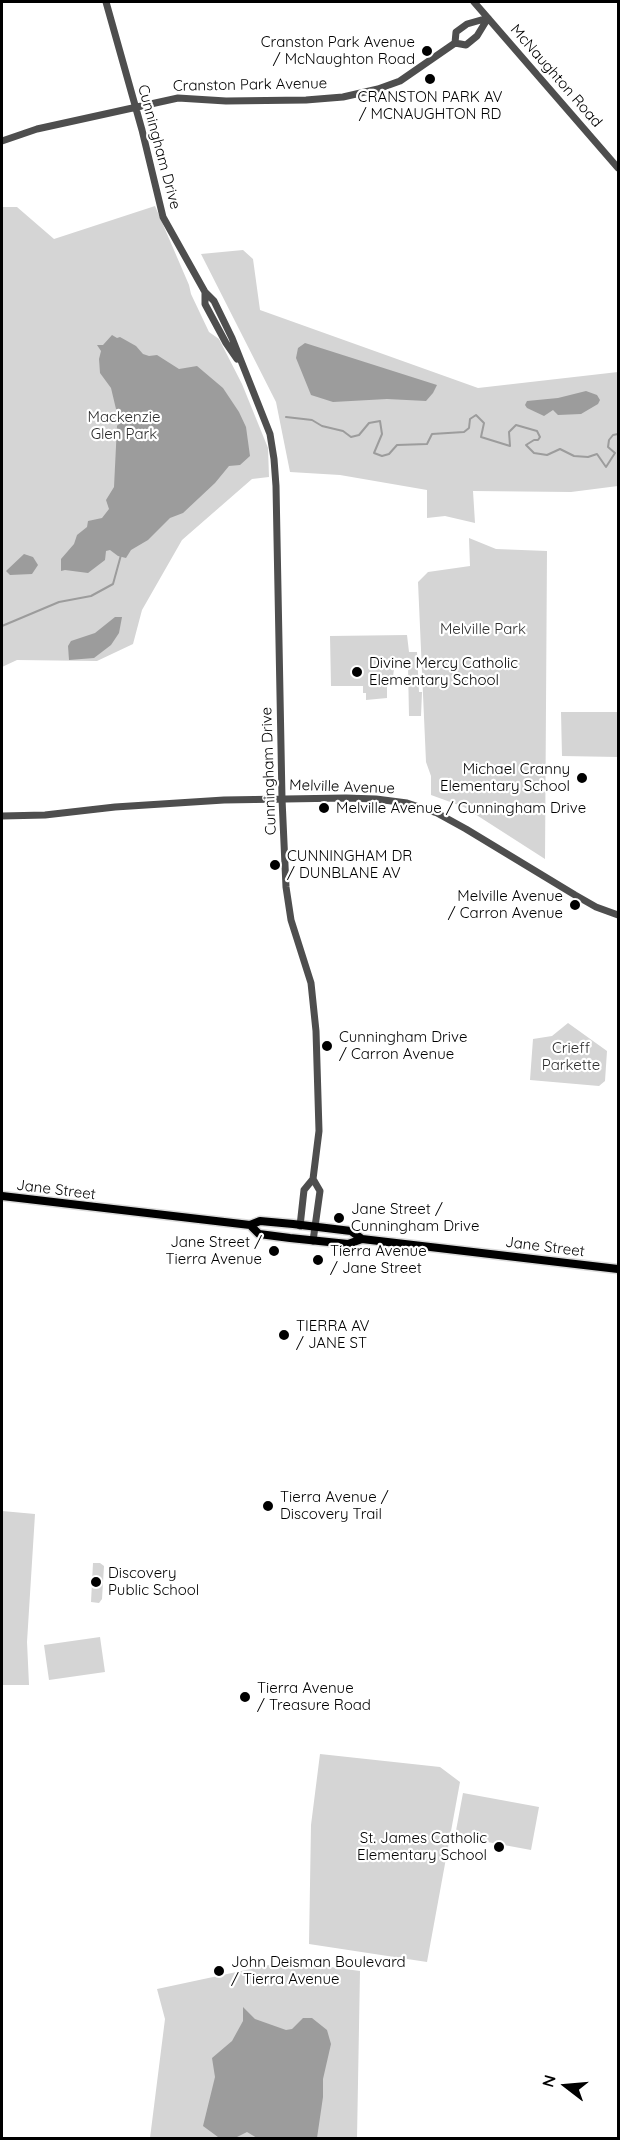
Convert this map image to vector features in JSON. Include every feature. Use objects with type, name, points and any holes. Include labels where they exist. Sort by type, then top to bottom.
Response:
[{"type":"main road","name":"Jane Street","points":[[2,1196],[250,1226],[260,1221],[351,1231],[362,1239]]},
{"type":"main road","name":"Jane Street","points":[[250,1226],[259,1234],[313,1241],[348,1244],[362,1239],[618,1269]]},
{"type":"street","name":"Cunningham Drive","points":[[106,2],[163,218],[205,292],[205,304],[226,343],[242,365],[270,434],[275,466],[282,798],[288,908],[311,983],[316,1031],[319,1131],[313,1179],[304,1190],[300,1226]]},
{"type":"street","name":"McNaughton Road","points":[[474,2],[618,168]]},
{"type":"street","name":"Cranston Park Avenue","points":[[455,43],[456,32],[467,24],[488,18]]},
{"type":"street","name":"Cranston Park Avenue","points":[[2,141],[37,129],[178,98],[226,101],[306,100],[343,97],[378,89],[400,81],[455,43],[466,45],[477,36],[488,18]]},
{"type":"street","name":"Melville Avenue","points":[[2,816],[45,815],[202,801],[282,798],[376,799],[407,803],[437,813],[596,907],[618,915]]},
{"type":"street","name":"Cunningham Drive","points":[[313,1179],[320,1191],[313,1241]]},
{"type":"green space","name":"Mackenzie Glen Park","points":[[155,206],[209,332],[219,339],[242,384],[268,448],[269,477],[252,479],[182,540],[142,610],[133,644],[97,661],[17,660],[2,667],[2,207],[17,207],[54,239]]},
{"type":"green space","points":[[243,250],[253,259],[260,310],[478,388],[618,372],[618,486],[571,492],[473,491],[475,523],[445,516],[427,518],[427,490],[340,475],[290,472],[276,402],[201,254]]},
{"type":"green space","name":"Melville Park","points":[[469,538],[496,549],[547,551],[545,859],[464,807],[431,795],[431,776],[426,762],[418,582],[428,572],[470,566]]},
{"type":"green space","points":[[407,635],[409,652],[417,652],[419,692],[422,692],[421,716],[409,716],[408,667],[394,668],[393,678],[387,679],[387,698],[366,700],[363,686],[331,686],[330,636]]},
{"type":"green space","points":[[561,712],[618,712],[618,757],[562,756]]},
{"type":"green space","name":"Crieff Parkette","points":[[568,1023],[607,1051],[605,1081],[599,1086],[530,1080],[533,1039],[552,1036]]},
{"type":"green space","points":[[2,1511],[35,1514],[27,1642],[29,1685],[2,1685]]},
{"type":"green space","points":[[93,1563],[100,1563],[104,1566],[102,1599],[99,1603],[91,1602]]},
{"type":"green space","points":[[100,1637],[105,1672],[49,1680],[44,1645]]},
{"type":"green space","points":[[320,1754],[440,1767],[460,1782],[427,1962],[309,1944],[311,1825]]},
{"type":"green space","points":[[463,1793],[539,1807],[531,1850],[455,1836]]},
{"type":"green space","points":[[301,1963],[360,1971],[357,2138],[150,2138],[165,2019],[157,1989],[274,1964]]},
{"type":"shaded area","points":[[112,335],[136,346],[143,354],[157,355],[179,369],[197,366],[223,388],[246,427],[250,456],[240,465],[229,466],[215,483],[183,513],[170,518],[148,540],[131,550],[126,558],[110,550],[106,551],[105,560],[88,573],[61,571],[61,559],[74,544],[77,535],[87,527],[88,521],[102,518],[109,509],[106,500],[114,487],[117,426],[121,420],[121,412],[116,409],[111,388],[100,373],[101,351],[97,345],[103,345]]},
{"type":"shaded area","points":[[305,343],[437,385],[426,401],[387,399],[333,402],[311,395],[296,358],[298,348]]},
{"type":"shaded area","points":[[586,391],[597,395],[600,400],[598,404],[581,414],[558,415],[553,410],[544,416],[525,405],[527,401],[558,398]]},
{"type":"shaded area","points":[[24,554],[33,557],[38,565],[32,574],[10,575],[6,571]]},
{"type":"shaded area","points":[[115,617],[122,617],[119,633],[111,645],[94,658],[69,660],[68,646],[71,641],[95,633]]},
{"type":"shaded area","points":[[243,2007],[255,2019],[286,2030],[292,2029],[303,2018],[312,2018],[327,2030],[331,2044],[323,2079],[323,2097],[317,2138],[257,2138],[247,2132],[235,2138],[218,2137],[203,2126],[215,2077],[212,2058],[232,2041],[243,2021]]},
{"type":"waterway","points":[[286,417],[312,420],[322,426],[343,431],[351,437],[359,435],[369,423],[380,421],[382,434],[374,453],[382,456],[389,454],[397,445],[427,444],[432,434],[464,432],[469,428],[470,419],[476,415],[484,423],[481,437],[510,446],[509,432],[516,425],[537,431],[540,437],[538,440],[526,445],[534,453],[547,455],[560,449],[574,456],[588,457],[597,454],[606,467],[615,453],[608,447],[609,440],[613,435],[618,434]]},
{"type":"waterway","points":[[2,626],[59,602],[91,596],[113,584],[121,555]]},
{"type":"place","name":"Cranston Park Avenue / McNaughton Road","points":[[427,51]]},
{"type":"place","name":"CRANSTON PARK AV / MCNAUGHTON RD","points":[[430,79]]},
{"type":"place","name":"Divine Mercy Catholic Elementary School","points":[[357,672]]},
{"type":"place","name":"Michael Cranny Elementary School","points":[[582,778]]},
{"type":"place","name":"Melville Avenue / Cunningham Drive","points":[[324,808]]},
{"type":"place","name":"CUNNINGHAM DR / DUNBLANE AV","points":[[275,865]]},
{"type":"place","name":"Melville Avenue / Carron Avenue","points":[[575,905]]},
{"type":"place","name":"Cunningham Drive / Carron Avenue","points":[[327,1046]]},
{"type":"place","name":"Jane Street / Cunningham Drive","points":[[339,1218]]},
{"type":"place","name":"Jane Street / Tierra Avenue","points":[[274,1251]]},
{"type":"place","name":"Tierra Avenue / Jane Street","points":[[318,1260]]},
{"type":"place","name":"TIERRA AV / JANE ST","points":[[284,1335]]},
{"type":"place","name":"Tierra Avenue / Discovery Trail","points":[[268,1506]]},
{"type":"place","name":"Discovery Public School","points":[[96,1582]]},
{"type":"place","name":"Tierra Avenue / Treasure Road","points":[[245,1697]]},
{"type":"place","name":"St. James Catholic Elementary School","points":[[499,1847]]},
{"type":"place","name":"John Deisman Boulevard / Tierra Avenue","points":[[219,1971]]}]
